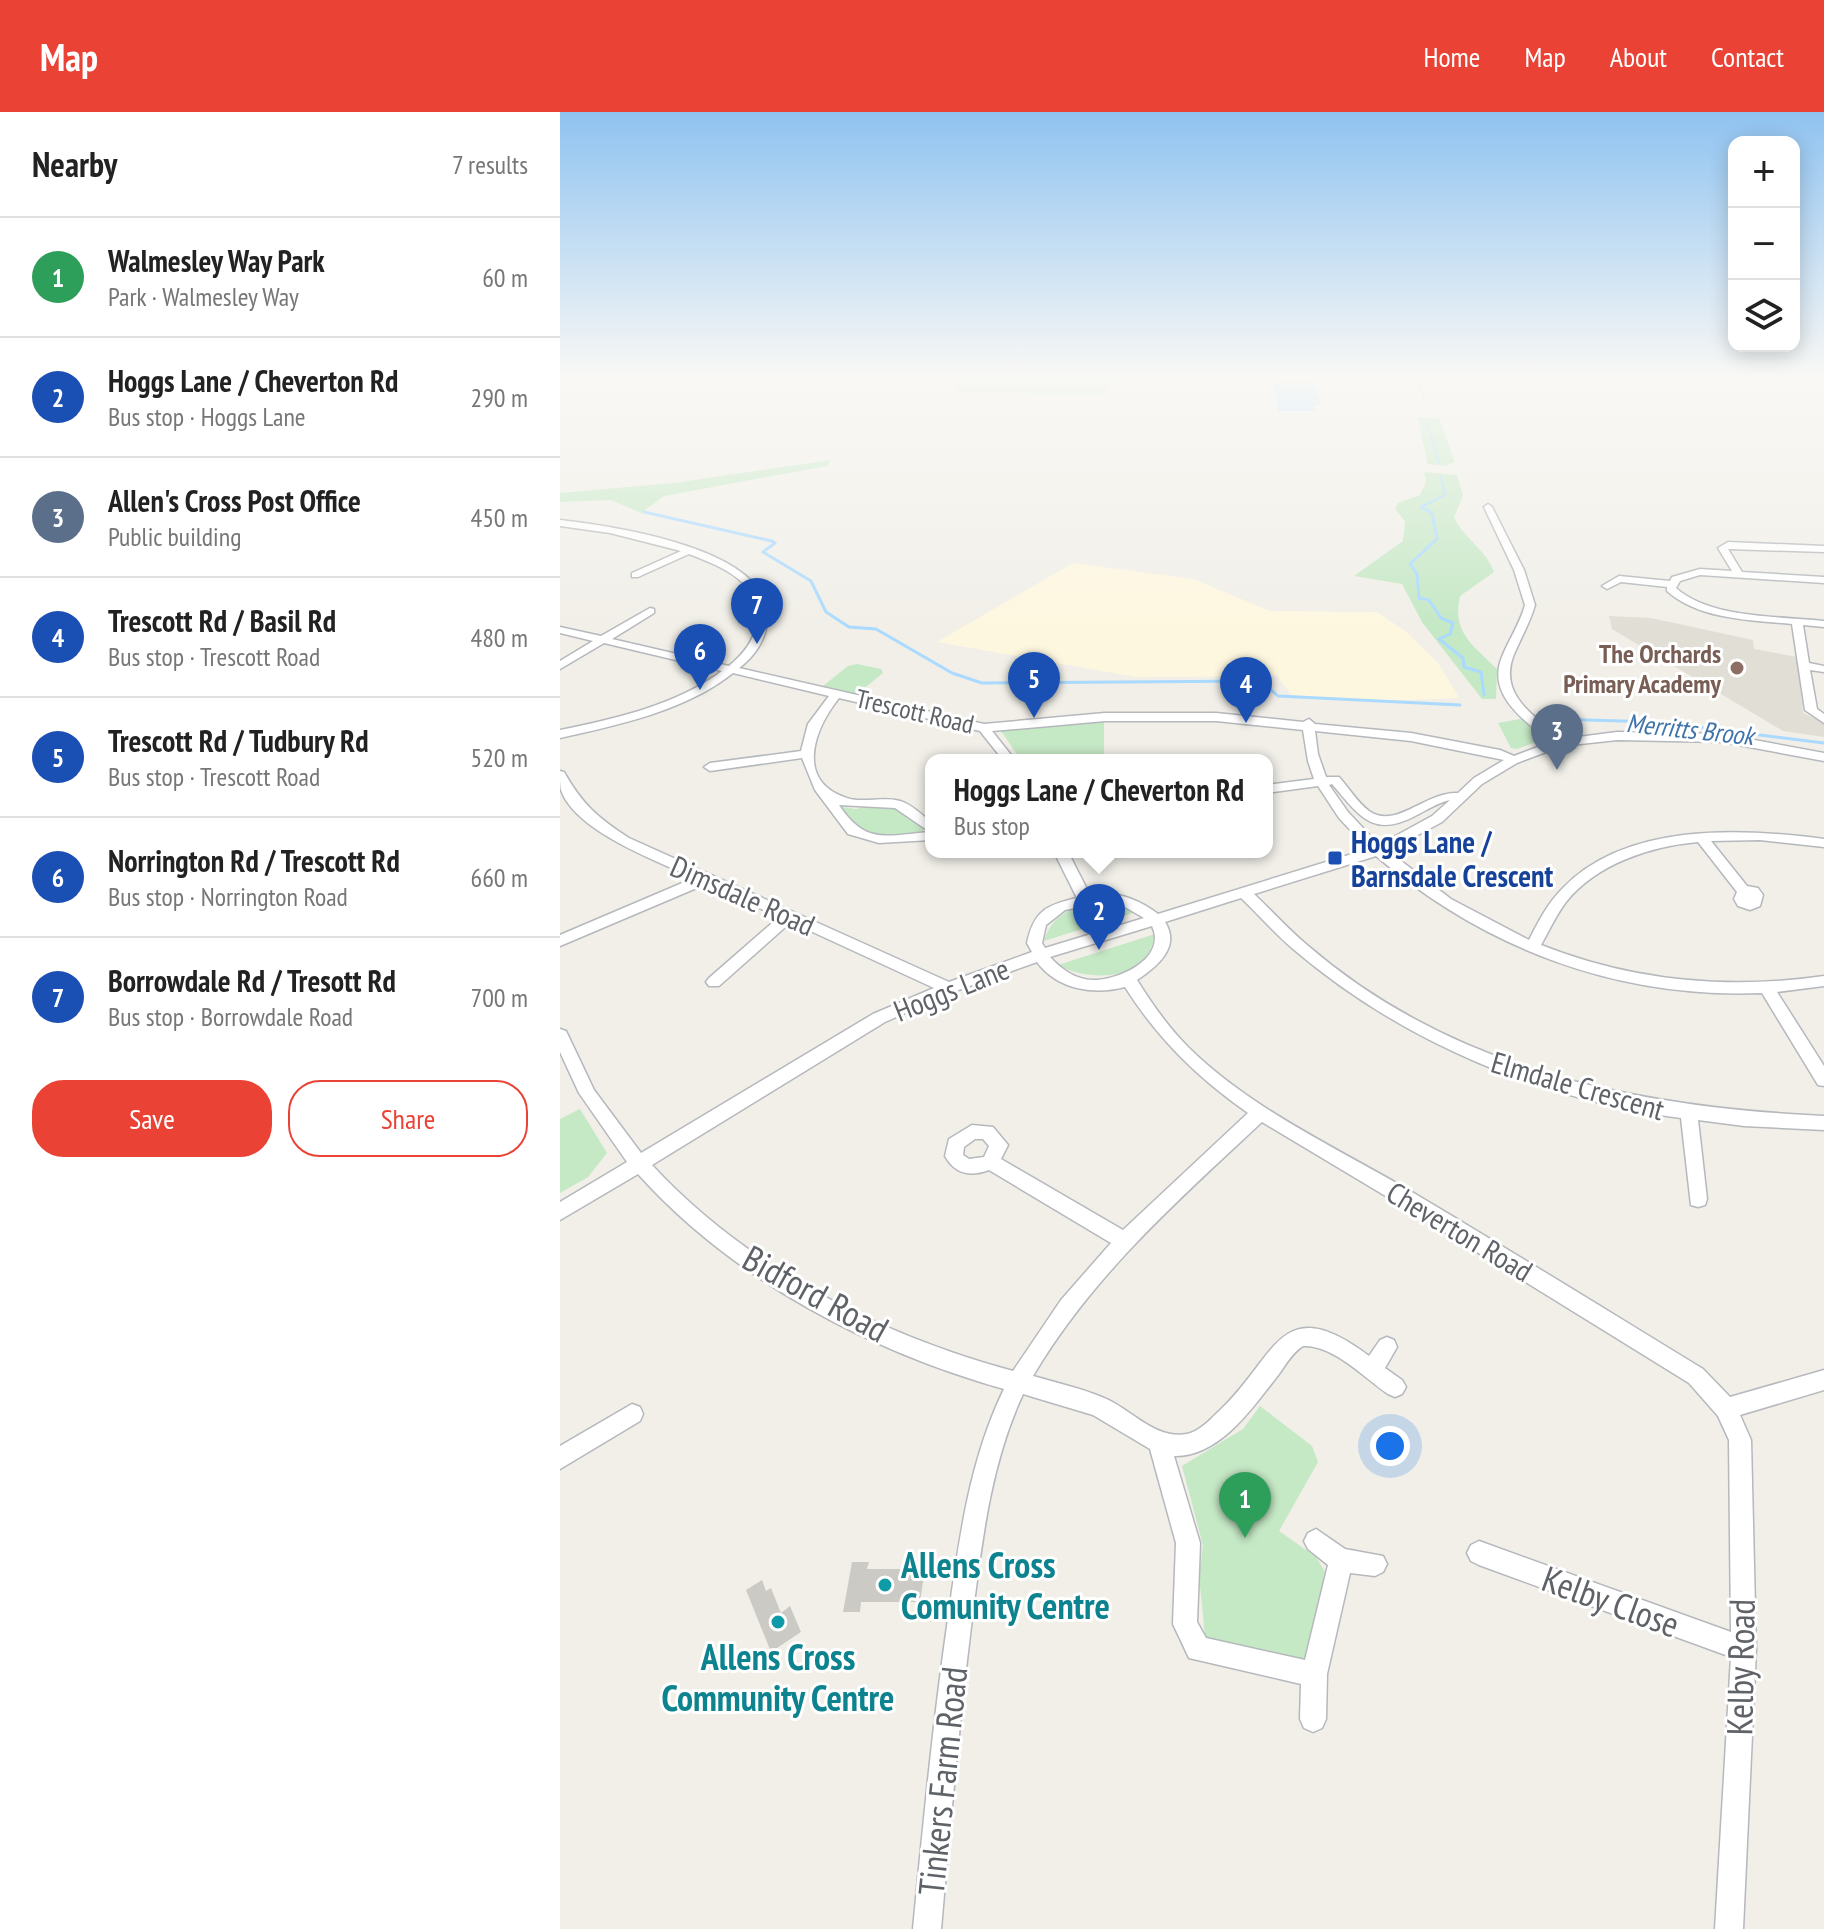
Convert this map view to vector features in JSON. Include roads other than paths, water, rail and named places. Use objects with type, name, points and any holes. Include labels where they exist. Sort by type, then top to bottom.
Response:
[{"type":"street","points":[[1488,507],[1519,570],[1530,605],[1503,672],[1505,687],[1532,719],[1560,743]]},
{"type":"street","points":[[560,523],[629,533],[689,551],[723,566],[761,596],[763,624],[747,655],[731,670],[700,689],[654,709],[560,734]]},
{"type":"street","points":[[1739,575],[1723,548],[1728,545],[1824,549]]},
{"type":"street","points":[[635,575],[689,551]]},
{"type":"street","points":[[1607,586],[1619,579],[1672,584],[1685,574],[1700,572],[1824,580]]},
{"type":"street","points":[[1672,584],[1676,596],[1700,607],[1824,624]]},
{"type":"street","points":[[560,666],[650,611]]},
{"type":"street","points":[[1528,614],[1544,617]]},
{"type":"street","points":[[1797,620],[1811,710],[1824,719]]},
{"type":"street","name":"Trescott Road","points":[[560,630],[984,728],[1105,717],[1216,717],[1309,723],[1411,737],[1500,754],[1513,760]]},
{"type":"street","points":[[1805,666],[1824,669]]},
{"type":"street","points":[[836,694],[811,728],[806,763],[817,786],[848,829],[864,836],[925,836]]},
{"type":"street","points":[[1309,723],[1310,748],[1321,781],[1345,816],[1380,850],[1442,901],[1533,947],[1605,973],[1666,984],[1766,987],[1824,981]]},
{"type":"street","points":[[984,728],[1004,754]]},
{"type":"street","name":"Hoggs Lane","points":[[560,1212],[866,1026],[948,988],[1037,956],[1380,850],[1437,819],[1478,781],[1513,760],[1560,743],[1617,736],[1692,737],[1764,743],[1824,757]]},
{"type":"street","points":[[710,767],[806,754]]},
{"type":"street","name":"Dimsdale Road","points":[[560,775],[566,793],[601,826],[705,879],[948,988]]},
{"type":"street","points":[[1273,788],[1335,780],[1363,813],[1389,822],[1443,794],[1460,797]]},
{"type":"street","points":[[817,786],[842,802],[898,804],[925,824]]},
{"type":"street","points":[[1533,947],[1552,911],[1573,885],[1623,855],[1680,840],[1702,838],[1754,835],[1824,843]]},
{"type":"street","points":[[1702,838],[1744,892]]},
{"type":"street","points":[[1064,858],[1084,898]]},
{"type":"street","points":[[560,941],[705,879]]},
{"type":"street","name":"Elmdale Crescent","points":[[1244,892],[1275,928],[1319,965],[1384,1009],[1468,1053],[1543,1081],[1689,1115],[1824,1123]]},
{"type":"street","points":[[1084,898],[1121,899],[1139,905],[1157,920],[1162,932],[1159,953],[1143,970],[1128,978],[1096,984],[1073,981],[1053,973],[1037,956],[1035,935],[1044,919],[1060,907],[1084,898]]},
{"type":"street","points":[[714,982],[789,916]]},
{"type":"street","name":"Cheverton Road","points":[[1128,978],[1157,1022],[1182,1051],[1260,1113],[1408,1199],[1696,1376],[1726,1409]]},
{"type":"street","points":[[1766,987],[1824,1080]]},
{"type":"street","name":"Bidford Road","points":[[560,1035],[593,1105],[637,1164],[741,1254],[790,1286],[943,1359],[1093,1403],[1159,1443]]},
{"type":"street","name":"Tinkers Farm Road","points":[[927,1929],[951,1684],[976,1502],[994,1437],[1018,1382],[1064,1311],[1123,1240],[1260,1113]]},
{"type":"street","points":[[1689,1115],[1698,1199]]},
{"type":"street","points":[[990,1162],[1123,1240]]},
{"type":"street","points":[[1314,1674],[1198,1649],[1190,1638],[1185,1624],[1188,1543],[1159,1443],[1189,1445],[1212,1433],[1293,1340],[1306,1333],[1319,1335],[1395,1387]]},
{"type":"street","points":[[1371,1370],[1387,1347]]},
{"type":"street","points":[[1726,1409],[1824,1380]]},
{"type":"street","name":"Kelby Road","points":[[1726,1409],[1740,1440],[1744,1649],[1729,1929]]},
{"type":"street","points":[[560,1458],[632,1414]]},
{"type":"street","points":[[1316,1541],[1341,1560],[1375,1564]]},
{"type":"street","name":"Kelby Close","points":[[1479,1553],[1744,1649]]},
{"type":"street","points":[[1313,1719],[1314,1674],[1341,1560]]},
{"type":"waterway","points":[[1438,459],[1439,463]]},
{"type":"waterway","points":[[1421,507],[1445,495],[1441,476]]},
{"type":"waterway","points":[[1421,507],[1432,513],[1437,539],[1410,564],[1417,574],[1419,598],[1429,600],[1441,618],[1453,623],[1450,634],[1439,639],[1463,658],[1464,667],[1481,672],[1484,695]]},
{"type":"waterway","points":[[644,512],[772,541],[775,543],[763,552],[811,581],[826,612],[849,627],[876,629],[952,673],[982,683],[1261,681],[1278,696],[1460,705]]},
{"type":"waterway","name":"Merritts Brook","points":[[1555,719],[1654,722],[1824,743]]},
{"type":"place","name":"Borrowdale Rd / Tresott Rd","points":[[757,644]]},
{"type":"place","name":"The Orchards Primary Academy","points":[[1737,668]]},
{"type":"place","name":"Norrington Rd / Trescott Rd","points":[[700,690]]},
{"type":"place","name":"Trescott Rd / Tudbury Rd","points":[[1034,718]]},
{"type":"place","name":"Trescott Rd / Basil Rd","points":[[1246,723]]},
{"type":"place","name":"Allen's Cross Post Office","points":[[1557,770]]},
{"type":"place","name":"Hoggs Lane / Barnsdale Crescent","points":[[1335,858]]},
{"type":"place","name":"Hoggs Lane / Cheverton Rd","points":[[1099,950]]},
{"type":"place","name":"Walmesley Way Park","points":[[1245,1538]]},
{"type":"place","name":"Allens Cross Comunity Centre","points":[[885,1585]]},
{"type":"place","name":"Allens Cross Community Centre","points":[[778,1622]]}]
